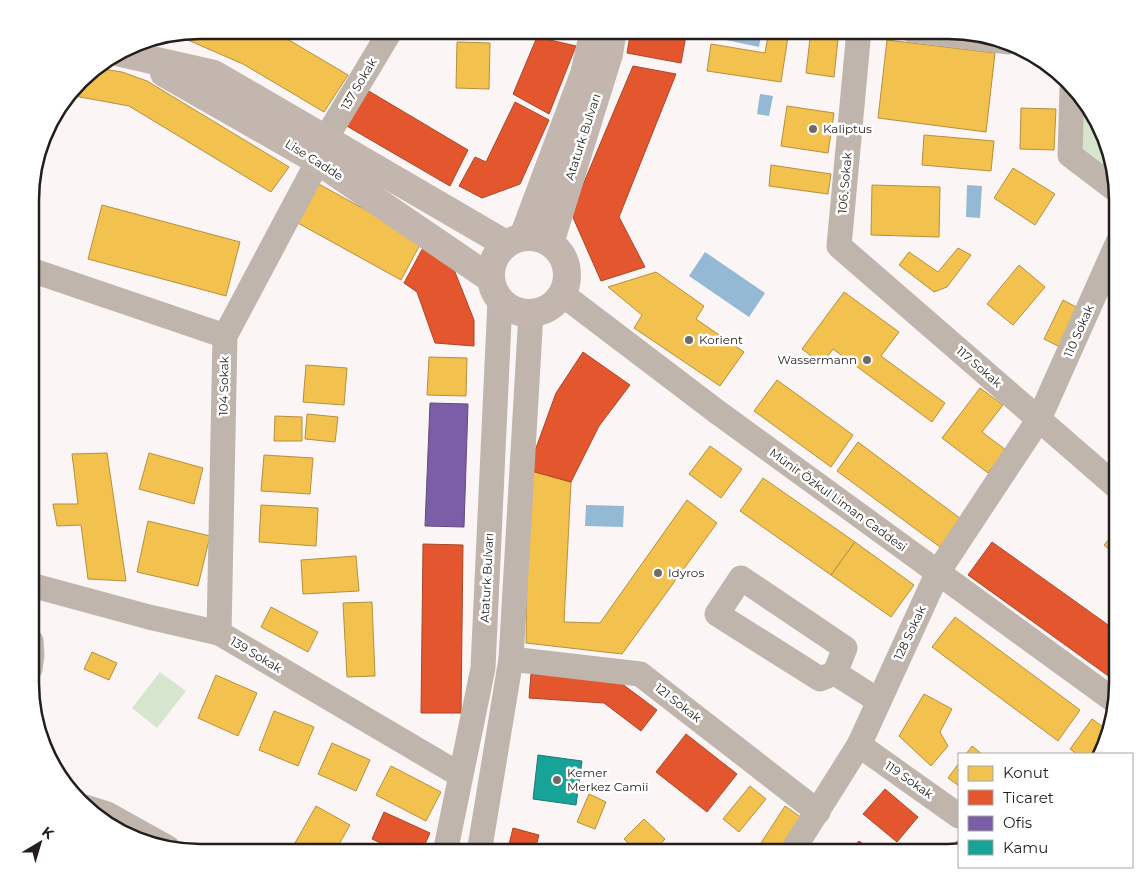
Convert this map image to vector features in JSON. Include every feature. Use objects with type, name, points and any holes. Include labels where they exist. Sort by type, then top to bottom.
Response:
[{"type":"main road","name":"Ataturk Bulvarı","points":[[515,241],[584,74],[592,39]]},
{"type":"main road","name":"Ataturk Bulvarı","points":[[550,243],[612,39]]},
{"type":"main road","name":"Lise Cadde","points":[[131,54],[204,94],[515,241]]},
{"type":"main road","name":"Lise Cadde","points":[[322,150],[496,289]]},
{"type":"main road","points":[[541,239],[550,243],[564,260],[567,277],[562,294],[554,304],[543,310],[531,313],[509,307],[496,289],[492,266],[497,254],[515,241],[541,239]]},
{"type":"street","name":"137 Sokak","points":[[322,150],[386,39]]},
{"type":"street","name":"106. Sokak","points":[[839,246],[858,39]]},
{"type":"street","points":[[1072,97],[1070,155],[1108,184]]},
{"type":"street","name":"104 Sokak","points":[[219,633],[225,336],[322,150]]},
{"type":"street","name":"117 Sokak","points":[[839,246],[1109,480]]},
{"type":"street","name":"110 Sokak","points":[[1039,419],[1109,262]]},
{"type":"street","points":[[39,273],[225,336]]},
{"type":"street","name":"Ataturk Bulvarı","points":[[447,844],[482,668],[496,289]]},
{"type":"street","name":"Münir Özkul Liman Caddesi","points":[[562,294],[716,411],[1109,697]]},
{"type":"street","points":[[480,844],[511,659],[531,313]]},
{"type":"street","name":"128 Sokak","points":[[797,844],[859,745],[938,572],[1039,419]]},
{"type":"street","points":[[741,578],[845,648],[835,673],[820,679],[717,614],[741,578]]},
{"type":"street","name":"139 Sokak","points":[[39,587],[149,617],[219,633],[460,775]]},
{"type":"street","name":"121 Sokak","points":[[511,659],[646,667],[818,812]]},
{"type":"street","points":[[835,673],[879,701]]},
{"type":"street","name":"119 Sokak","points":[[859,745],[958,815]]},
{"type":"street","points":[[106,814],[141,833]]},
{"type":"green space","points":[[1081,109],[1097,138],[1107,172],[1078,152]]},
{"type":"green space","points":[[160,672],[186,691],[157,728],[132,708]]},
{"type":"water","points":[[726,39],[760,39],[759,47]]},
{"type":"water","points":[[760,94],[773,96],[769,116],[757,114]]},
{"type":"water","points":[[967,185],[982,186],[980,218],[966,217]]},
{"type":"water","points":[[705,252],[765,293],[749,317],[689,276]]},
{"type":"water","points":[[586,505],[624,506],[623,527],[585,526]]},
{"type":"building: Konut","points":[[186,39],[287,39],[348,75],[324,112],[243,64]]},
{"type":"building: Konut","points":[[767,39],[788,39],[781,82],[707,71],[711,44],[765,53]]},
{"type":"building: Konut","points":[[810,39],[838,39],[834,77],[806,73]]},
{"type":"building: Konut","points":[[887,40],[995,53],[986,132],[878,118]]},
{"type":"building: Konut","points":[[457,42],[490,43],[489,89],[456,88]]},
{"type":"building: Konut","points":[[106,69],[122,72],[147,81],[289,167],[271,192],[129,106],[77,96]]},
{"type":"building: Konut","points":[[787,106],[834,113],[828,153],[781,146]]},
{"type":"building: Konut","points":[[1021,108],[1056,109],[1054,150],[1020,149]]},
{"type":"building: Konut","points":[[924,135],[994,141],[991,171],[922,165]]},
{"type":"building: Konut","points":[[771,165],[831,174],[828,194],[769,186]]},
{"type":"building: Konut","points":[[1013,168],[1055,194],[1035,225],[994,198]]},
{"type":"building: Konut","points":[[317,183],[422,241],[401,280],[296,222]]},
{"type":"building: Konut","points":[[872,185],[940,187],[939,237],[871,235]]},
{"type":"building: Konut","points":[[102,205],[240,242],[226,296],[88,259]]},
{"type":"building: Konut","points":[[958,248],[971,255],[947,287],[934,292],[899,265],[909,252],[938,272]]},
{"type":"building: Konut","points":[[1019,265],[1045,287],[1013,325],[987,304]]},
{"type":"building: Konut","name":"Korient","points":[[656,272],[704,306],[696,319],[744,352],[720,386],[634,328],[642,315],[608,287]]},
{"type":"building: Konut","name":"Wassermann","points":[[844,292],[899,332],[881,356],[945,403],[932,422],[833,349],[822,364],[802,349]]},
{"type":"building: Konut","points":[[1063,300],[1080,309],[1060,347],[1044,339]]},
{"type":"building: Konut","points":[[429,357],[467,358],[466,396],[427,395]]},
{"type":"building: Konut","points":[[306,365],[347,368],[344,405],[303,402]]},
{"type":"building: Konut","points":[[777,380],[853,435],[831,467],[754,411]]},
{"type":"building: Konut","points":[[980,388],[1003,405],[982,432],[1006,450],[988,473],[942,438]]},
{"type":"building: Konut","points":[[307,414],[338,417],[335,442],[305,439]]},
{"type":"building: Konut","points":[[275,416],[302,417],[302,441],[274,441]]},
{"type":"building: Konut","points":[[858,442],[961,519],[940,547],[837,471]]},
{"type":"building: Konut","points":[[710,446],[742,469],[721,498],[689,474]]},
{"type":"building: Konut","points":[[107,453],[126,581],[88,579],[81,525],[57,526],[53,504],[78,504],[72,454]]},
{"type":"building: Konut","points":[[149,453],[203,468],[194,504],[139,489]]},
{"type":"building: Konut","points":[[264,455],[313,458],[310,494],[261,491]]},
{"type":"building: Konut","name":"Idyros","points":[[528,470],[571,482],[564,622],[600,623],[687,500],[717,523],[622,654],[526,643]]},
{"type":"building: Konut","points":[[763,478],[855,542],[831,575],[740,511]]},
{"type":"building: Konut","points":[[261,505],[318,508],[316,546],[259,542]]},
{"type":"building: Konut","points":[[148,521],[210,536],[198,586],[137,572]]},
{"type":"building: Konut","points":[[1109,539],[1109,549],[1104,545]]},
{"type":"building: Konut","points":[[855,542],[914,585],[891,617],[831,575]]},
{"type":"building: Konut","points":[[356,556],[359,591],[303,594],[301,560]]},
{"type":"building: Konut","points":[[372,602],[375,676],[347,677],[343,603]]},
{"type":"building: Konut","points":[[271,607],[318,632],[308,652],[261,627]]},
{"type":"building: Konut","points":[[955,617],[1080,710],[1058,741],[932,647]]},
{"type":"building: Konut","points":[[92,652],[117,663],[109,680],[84,669]]},
{"type":"building: Konut","points":[[216,675],[257,693],[238,736],[198,718]]},
{"type":"building: Konut","points":[[924,694],[952,709],[940,732],[948,746],[931,766],[899,736]]},
{"type":"building: Konut","points":[[274,711],[314,727],[298,766],[259,750]]},
{"type":"building: Konut","points":[[1092,719],[1103,727],[1093,753],[1076,753],[1070,749]]},
{"type":"building: Konut","points":[[332,743],[370,760],[356,791],[318,774]]},
{"type":"building: Konut","points":[[972,746],[981,753],[967,753]]},
{"type":"building: Konut","points":[[958,764],[958,785],[948,778]]},
{"type":"building: Konut","points":[[391,766],[441,792],[426,821],[376,795]]},
{"type":"building: Konut","points":[[750,786],[766,799],[739,832],[723,819]]},
{"type":"building: Konut","points":[[589,794],[606,802],[595,829],[577,822]]},
{"type":"building: Konut","points":[[316,806],[350,825],[339,844],[295,843]]},
{"type":"building: Konut","points":[[785,806],[802,818],[786,844],[761,843]]},
{"type":"building: Konut","points":[[644,819],[665,839],[660,844],[629,844],[624,839]]},
{"type":"building: Ticaret","points":[[536,39],[546,39],[576,46],[549,114],[513,94]]},
{"type":"building: Ticaret","points":[[629,39],[685,39],[681,63],[627,53]]},
{"type":"building: Ticaret","points":[[633,66],[676,74],[619,217],[645,267],[601,281],[571,213]]},
{"type":"building: Ticaret","points":[[367,90],[468,150],[450,186],[345,125]]},
{"type":"building: Ticaret","points":[[515,102],[549,120],[520,184],[482,198],[459,186],[475,157],[486,162]]},
{"type":"building: Ticaret","points":[[425,244],[449,257],[474,320],[474,346],[435,343],[417,292],[404,283]]},
{"type":"building: Ticaret","points":[[583,352],[630,385],[599,426],[571,482],[528,470],[556,393]]},
{"type":"building: Ticaret","points":[[992,542],[1109,626],[1109,676],[968,575]]},
{"type":"building: Ticaret","points":[[423,544],[463,545],[461,713],[421,713]]},
{"type":"building: Ticaret","points":[[531,674],[617,680],[657,710],[641,731],[604,703],[529,698]]},
{"type":"building: Ticaret","points":[[686,734],[737,774],[707,812],[656,772]]},
{"type":"building: Ticaret","points":[[885,789],[918,817],[897,842],[863,814]]},
{"type":"building: Ticaret","points":[[384,812],[430,833],[425,844],[383,844],[372,839]]},
{"type":"building: Ticaret","points":[[513,828],[539,835],[536,844],[509,844]]},
{"type":"building: Ofis","points":[[430,403],[468,404],[464,527],[425,526]]},
{"type":"building: Kamu","name":"Kemer Merkez Camii","points":[[538,755],[582,761],[576,805],[533,799]]},
{"type":"place","name":"Kaliptus","points":[[813,129]]},
{"type":"place","name":"Korient","points":[[689,340]]},
{"type":"place","name":"Wassermann","points":[[867,360]]},
{"type":"place","name":"Idyros","points":[[658,573]]},
{"type":"place","name":"Kemer Merkez Camii","points":[[557,780]]}]
